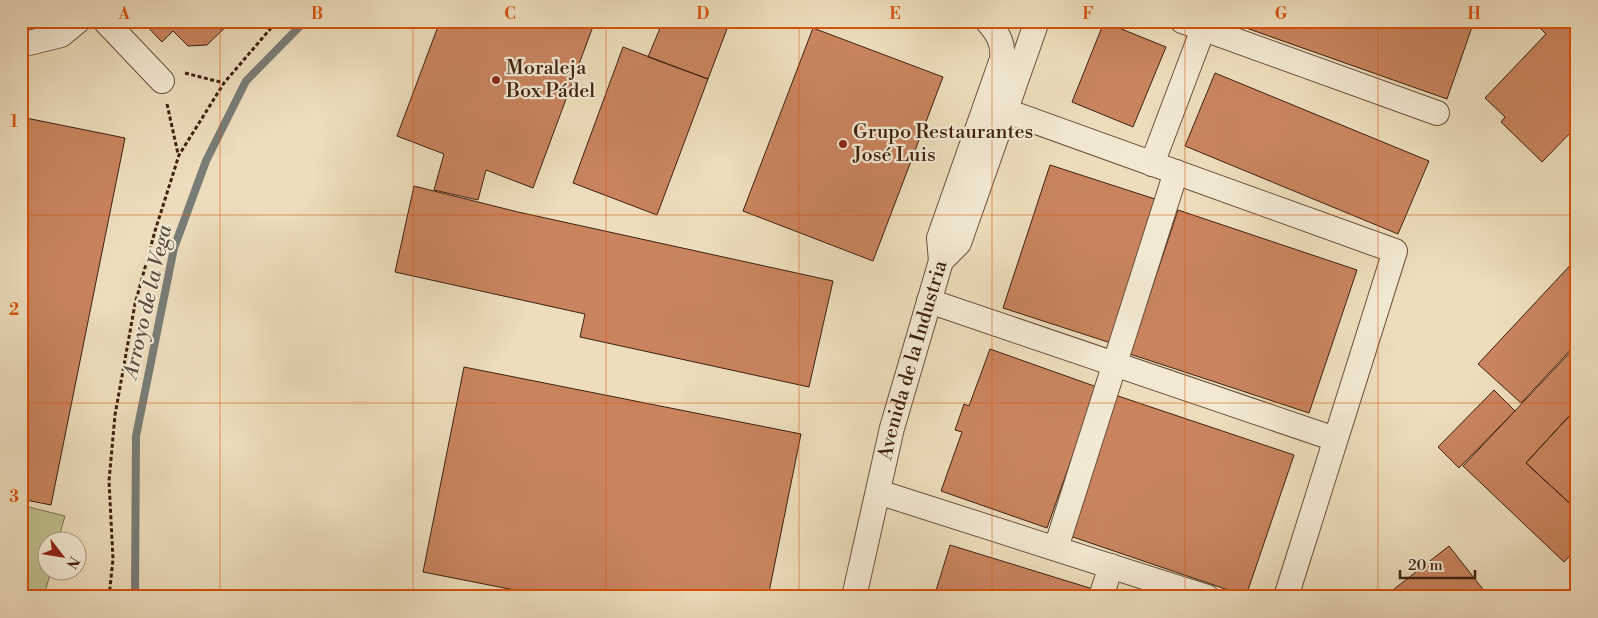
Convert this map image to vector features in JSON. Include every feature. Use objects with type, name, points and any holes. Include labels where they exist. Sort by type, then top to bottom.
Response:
[{"type":"street","points":[[21,45],[61,35],[78,21]]},
{"type":"street","points":[[105,21],[172,77]]},
{"type":"street","points":[[941,261],[939,238],[1002,59],[999,38],[994,28],[987,21]]},
{"type":"street","name":"Avenida de la Industria","points":[[854,597],[892,428],[941,261],[959,243],[1037,21]]},
{"type":"street","points":[[1152,164],[1192,25],[1437,113]]},
{"type":"street","points":[[1006,111],[1395,251],[1286,597]]},
{"type":"street","points":[[1056,548],[1176,172]]},
{"type":"street","points":[[929,301],[1336,439]]},
{"type":"street","points":[[878,492],[1207,597]]},
{"type":"street","points":[[1102,597],[1111,566]]},
{"type":"path","points":[[109,597],[113,559],[109,481],[116,416],[134,304],[178,155],[224,83],[277,21]]},
{"type":"path","points":[[178,155],[172,77],[224,83]]},
{"type":"green space","points":[[21,505],[65,516],[61,530],[38,530],[38,580],[48,580],[44,595],[21,589]]},
{"type":"building","points":[[21,21],[51,21],[43,29],[21,32]]},
{"type":"building","points":[[142,21],[232,21],[207,45],[188,46],[173,31],[162,42]]},
{"type":"building","name":"Moraleja Box Pádel","points":[[440,21],[595,21],[533,188],[486,170],[478,200],[434,190],[444,154],[397,136]]},
{"type":"building","points":[[663,21],[730,21],[708,79],[648,57]]},
{"type":"building","points":[[1233,21],[1455,21],[1472,27],[1447,99],[1232,23]]},
{"type":"building","points":[[1533,21],[1572,21],[1577,26],[1577,126],[1542,162],[1501,122],[1505,117],[1485,98],[1546,34]]},
{"type":"building","points":[[1104,22],[1166,47],[1133,127],[1072,102]]},
{"type":"building","name":"Grupo Restaurantes José Luis","points":[[813,28],[943,77],[873,261],[743,211]]},
{"type":"building","points":[[623,47],[708,79],[657,215],[573,183]]},
{"type":"building","points":[[1215,73],[1429,161],[1398,234],[1185,146]]},
{"type":"building","points":[[21,117],[125,138],[51,505],[21,499]]},
{"type":"building","points":[[1050,165],[1158,200],[1111,343],[1003,308]]},
{"type":"building","points":[[414,186],[518,212],[833,281],[809,387],[580,337],[585,314],[395,272]]},
{"type":"building","points":[[1178,210],[1357,270],[1309,413],[1130,354]]},
{"type":"building","points":[[1577,258],[1577,343],[1521,403],[1478,364]]},
{"type":"building","points":[[1577,345],[1577,422],[1570,415],[1526,463],[1577,510],[1577,548],[1564,562],[1463,466]]},
{"type":"building","points":[[990,349],[1097,387],[1047,528],[941,491],[962,432],[955,430],[964,404],[969,406]]},
{"type":"building","points":[[464,367],[801,434],[768,597],[550,597],[423,572]]},
{"type":"building","points":[[1494,390],[1515,411],[1459,468],[1438,447]]},
{"type":"building","points":[[1115,395],[1294,455],[1246,596],[1067,535]]},
{"type":"building","points":[[1570,415],[1577,422],[1577,510],[1526,463]]},
{"type":"building","points":[[950,545],[1093,589],[1090,597],[934,597]]},
{"type":"building","points":[[1449,546],[1489,597],[1384,597]]},
{"type":"waterway","name":"Arroyo de la Vega","points":[[135,597],[136,436],[174,248],[206,161],[246,81],[305,21]]},
{"type":"place","name":"Moraleja Box Pádel","points":[[496,80]]},
{"type":"place","name":"Grupo Restaurantes José Luis","points":[[843,144]]}]
